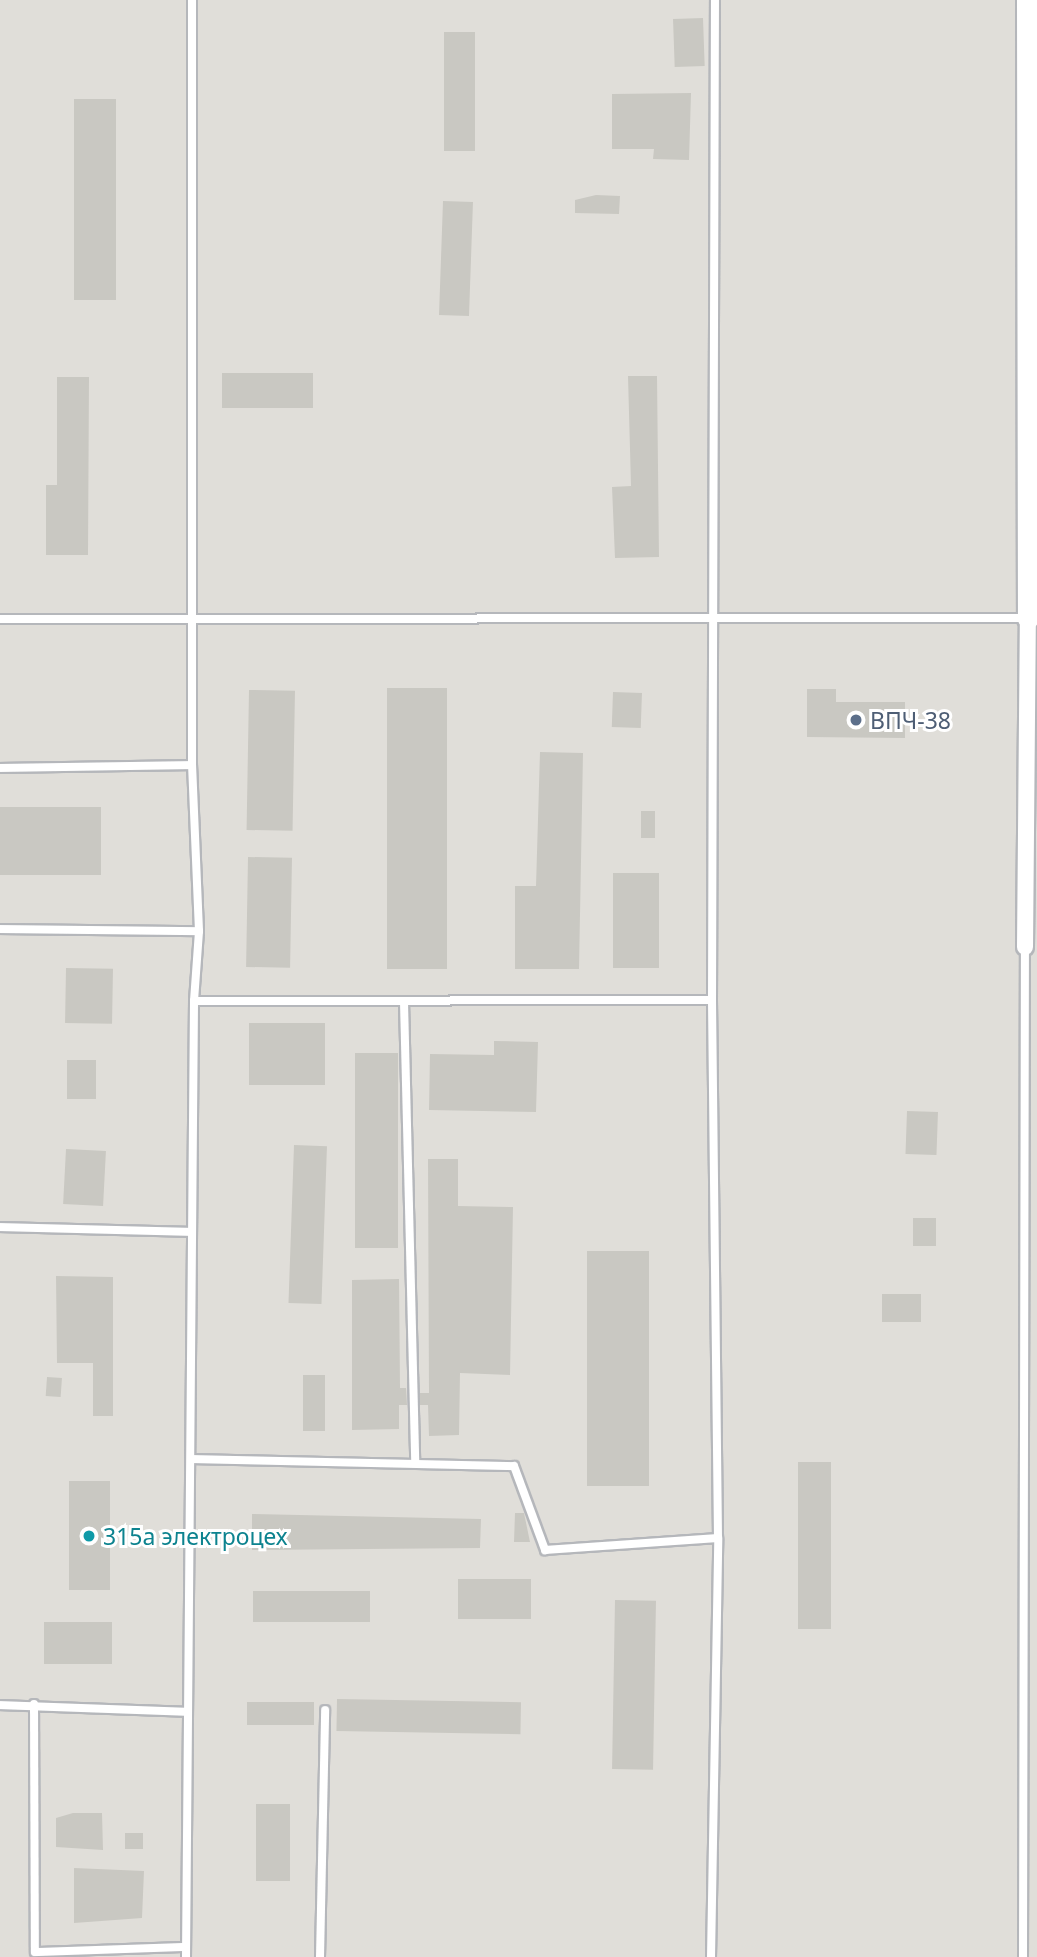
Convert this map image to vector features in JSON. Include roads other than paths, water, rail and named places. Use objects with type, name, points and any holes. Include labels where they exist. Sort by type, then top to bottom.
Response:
[{"type":"street","points":[[1025,947],[1028,618],[1027,0]]},
{"type":"lane","points":[[186,1957],[194,1459],[191,1231],[194,1001],[200,931],[192,765],[192,0]]},
{"type":"lane","points":[[711,1957],[718,1538],[712,1000],[716,616],[715,0]]},
{"type":"lane","points":[[0,619],[194,621],[716,616],[1028,618]]},
{"type":"lane","points":[[0,768],[192,765]]},
{"type":"lane","points":[[0,929],[200,931]]},
{"type":"lane","points":[[1023,1957],[1025,947]]},
{"type":"lane","points":[[194,1001],[712,1000]]},
{"type":"lane","points":[[404,1002],[415,1463]]},
{"type":"lane","points":[[0,1227],[191,1231]]},
{"type":"lane","points":[[194,1459],[513,1466],[545,1550],[718,1538]]},
{"type":"lane","points":[[0,1705],[34,1703],[188,1712]]},
{"type":"lane","points":[[34,1703],[35,1952],[186,1947]]},
{"type":"lane","points":[[320,1957],[325,1710]]},
{"type":"place","name":"ВПЧ-38","points":[[856,720]]},
{"type":"place","name":"315a электроцех","points":[[89,1536]]}]
